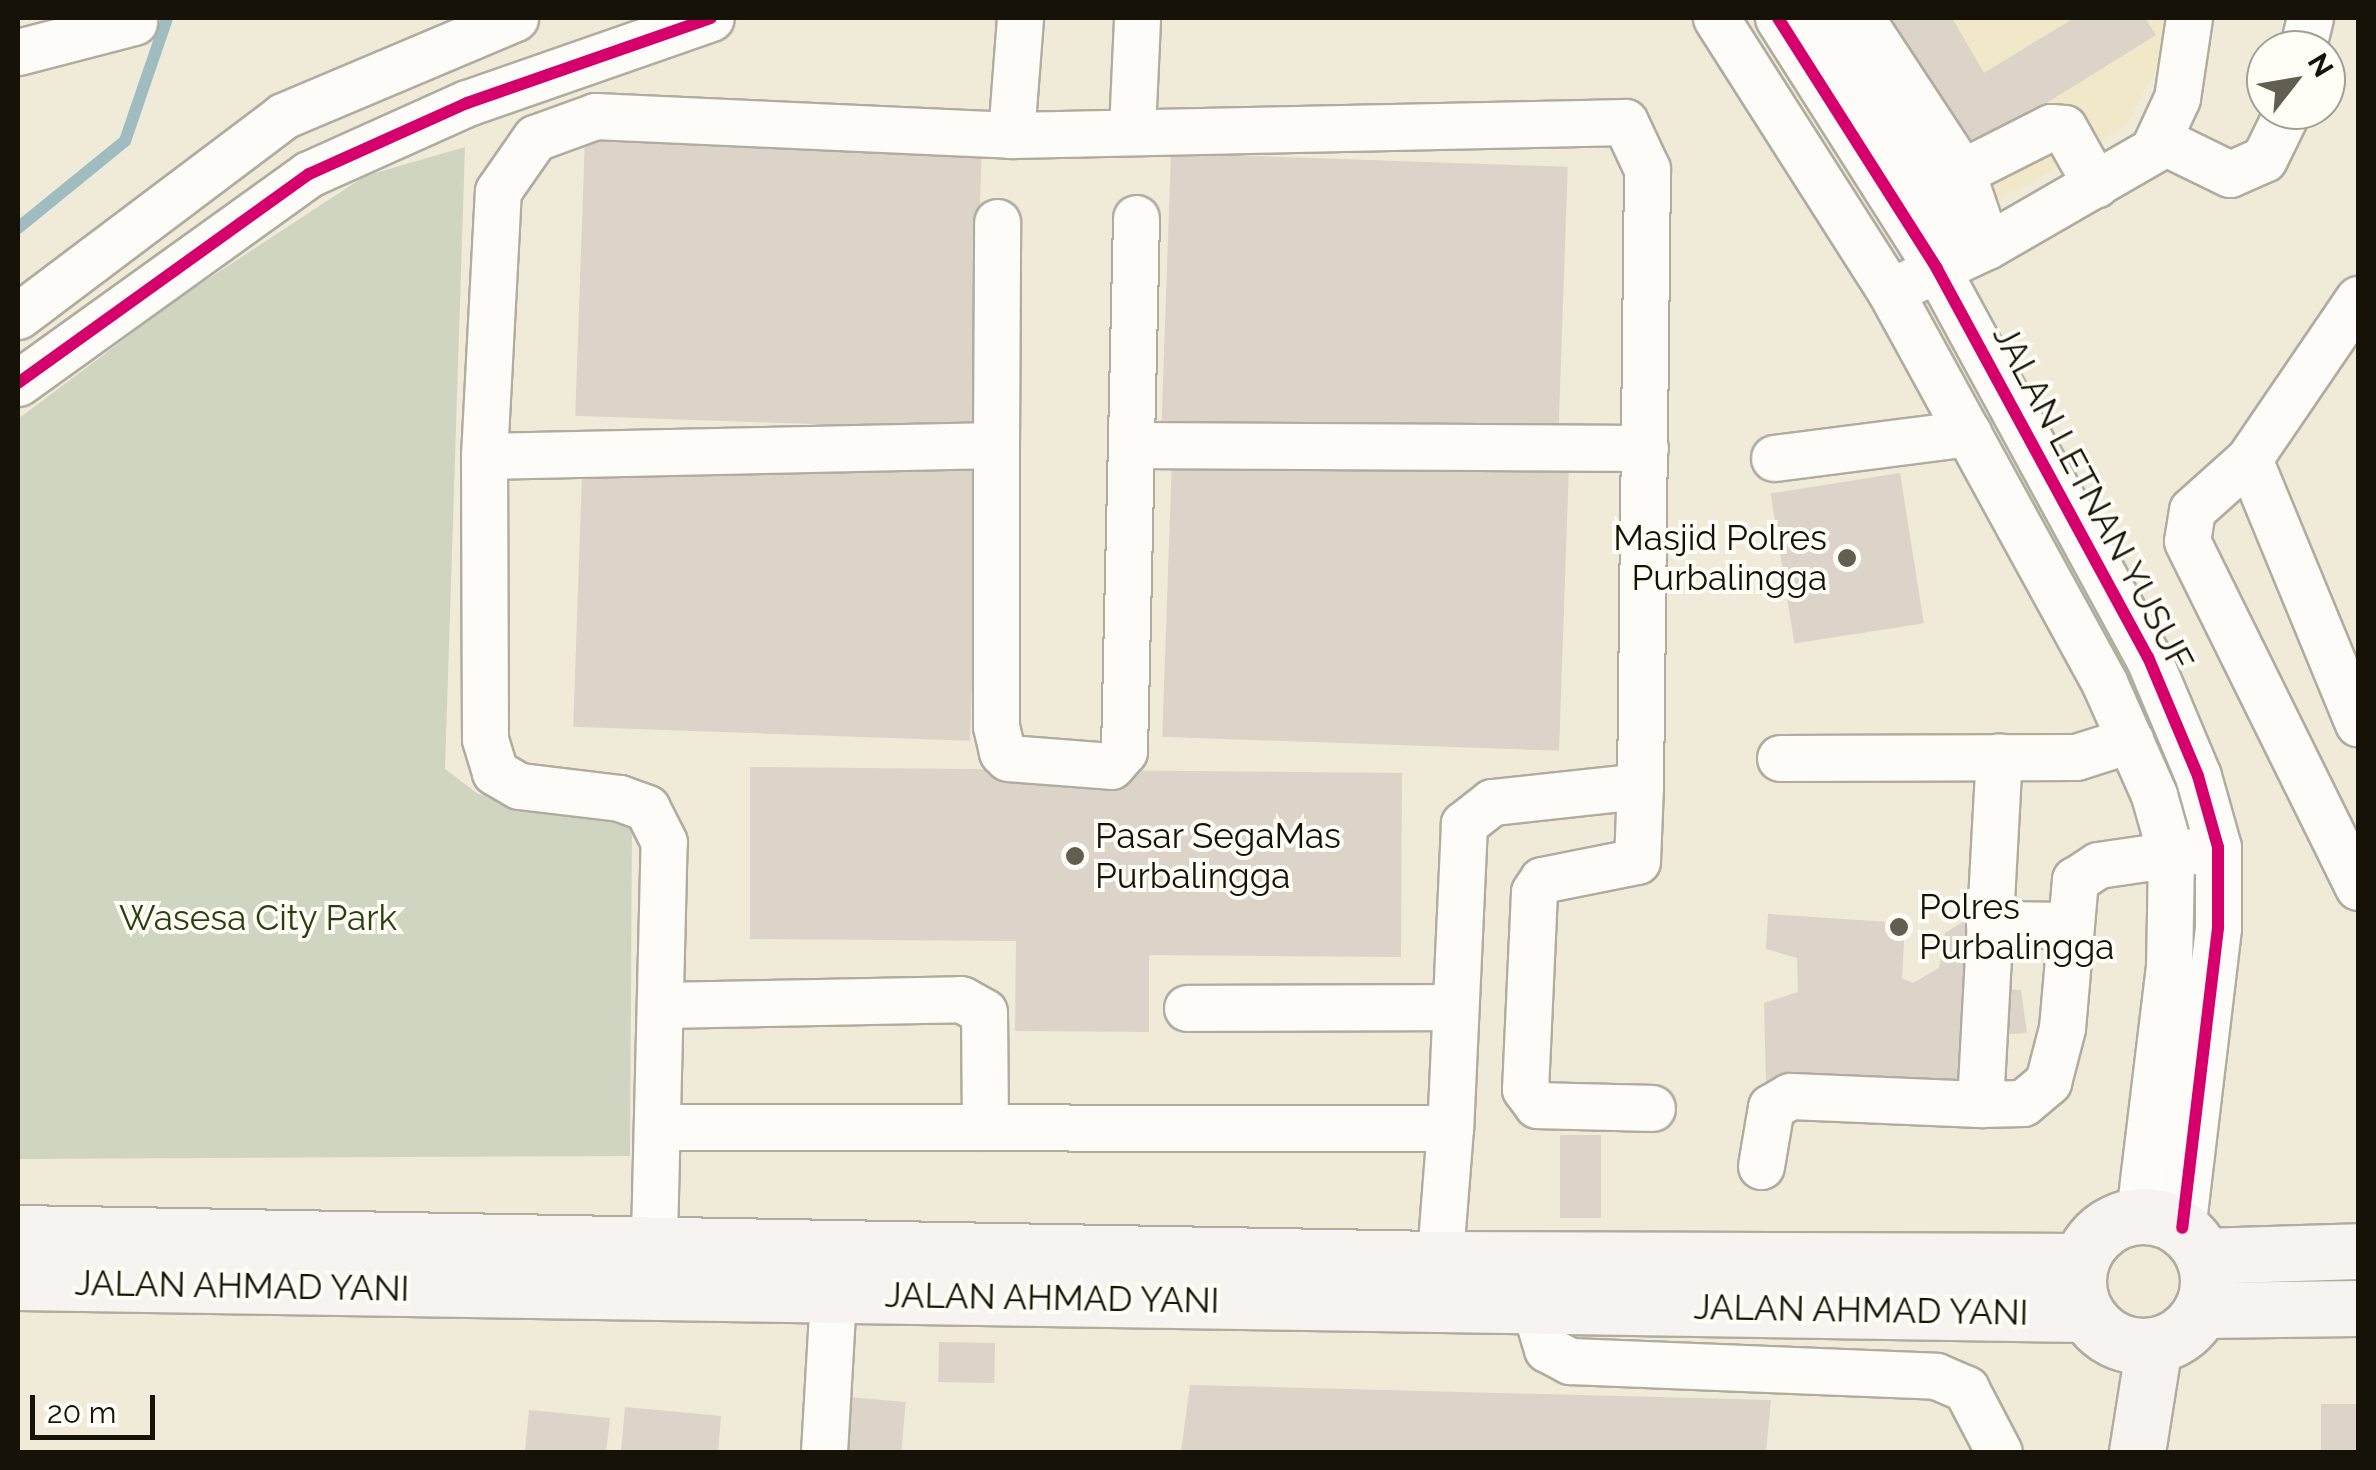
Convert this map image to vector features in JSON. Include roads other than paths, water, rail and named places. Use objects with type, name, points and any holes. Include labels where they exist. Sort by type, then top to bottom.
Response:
[{"type":"main road","points":[[2174,1233],[2207,1292],[2201,1310],[2182,1334],[2154,1346],[2123,1343],[2083,1287],[2102,1229],[2174,1233],[2358,1251]]},
{"type":"main road","name":"JALAN AHMAD YANI","points":[[18,1233],[653,1267],[1438,1282],[2083,1287]]},
{"type":"main road","name":"JALAN AHMAD YANI","points":[[18,1282],[653,1267],[833,1295],[1438,1282],[1534,1306],[2083,1287]]},
{"type":"main road","points":[[2201,1310],[2358,1308]]},
{"type":"main road","points":[[2137,1452],[2154,1346]]},
{"type":"street","points":[[18,316],[283,116],[515,18]]},
{"type":"street","points":[[34,370],[309,174],[467,103],[710,18]]},
{"type":"street","points":[[1011,135],[1020,18]]},
{"type":"street","points":[[1132,130],[1136,18]]},
{"type":"street","points":[[1716,18],[1890,291],[2130,740],[2171,855],[2174,1233]]},
{"type":"street","name":"JALAN LETNAN YUSUF","points":[[1778,18],[1962,257],[2148,657],[2198,776],[2218,847],[2218,928],[2174,1233]]},
{"type":"street","points":[[1823,18],[1962,257]]},
{"type":"street","points":[[1862,18],[1962,172],[1962,257]]},
{"type":"street","points":[[2152,150],[2177,98],[2189,18]]},
{"type":"street","points":[[18,52],[134,22]]},
{"type":"street","points":[[653,1267],[664,842],[647,808],[620,798],[520,786],[495,772],[485,739],[484,456],[498,191],[535,138],[594,116],[1011,135],[1625,122],[1647,169],[1646,448],[1637,861],[1542,880],[1534,892],[1525,1089],[1536,1104],[1652,1108]]},
{"type":"street","points":[[1962,172],[2051,127],[2064,128],[2077,145],[2096,185]]},
{"type":"street","points":[[1890,291],[2096,185],[2164,142],[2230,174],[2264,160],[2278,130]]},
{"type":"street","points":[[997,222],[998,742],[1008,758],[1112,766],[1124,751],[1136,218]]},
{"type":"street","points":[[2358,300],[2249,460],[2192,510],[2187,541],[2358,887]]},
{"type":"street","points":[[1774,458],[1968,433]]},
{"type":"street","points":[[484,456],[996,445]]},
{"type":"street","points":[[1132,445],[1646,448]]},
{"type":"street","points":[[2249,460],[2358,723]]},
{"type":"street","points":[[1780,758],[2076,757],[2130,740]]},
{"type":"street","points":[[1980,1104],[1999,757]]},
{"type":"street","points":[[1438,1282],[1450,1128],[1451,1006],[1464,824],[1492,802],[1640,786]]},
{"type":"street","points":[[1761,1166],[1771,1108],[1790,1096],[2023,1104],[2048,1082],[2062,1028],[2066,925],[2075,880],[2098,864],[2218,847]]},
{"type":"street","points":[[1989,924],[2066,925]]},
{"type":"street","points":[[661,1005],[961,999],[984,1012],[985,1127]]},
{"type":"street","points":[[1187,1008],[1451,1006]]},
{"type":"street","points":[[657,1127],[1450,1128]]},
{"type":"street","points":[[824,1452],[833,1295]]},
{"type":"street","points":[[1534,1306],[1546,1349],[1570,1361],[1936,1376],[1966,1388],[1999,1452]]},
{"type":"waterway","points":[[18,228],[125,141],[167,18]]},
{"type":"place","name":"Masjid Polres Purbalingga","points":[[1847,558]]},
{"type":"place","name":"Pasar SegaMas Purbalingga","points":[[1075,856]]},
{"type":"place","name":"Polres Purbalingga","points":[[1899,927]]},
{"type":"park label","name":"Wasesa City Park","points":[[258,918]]}]
